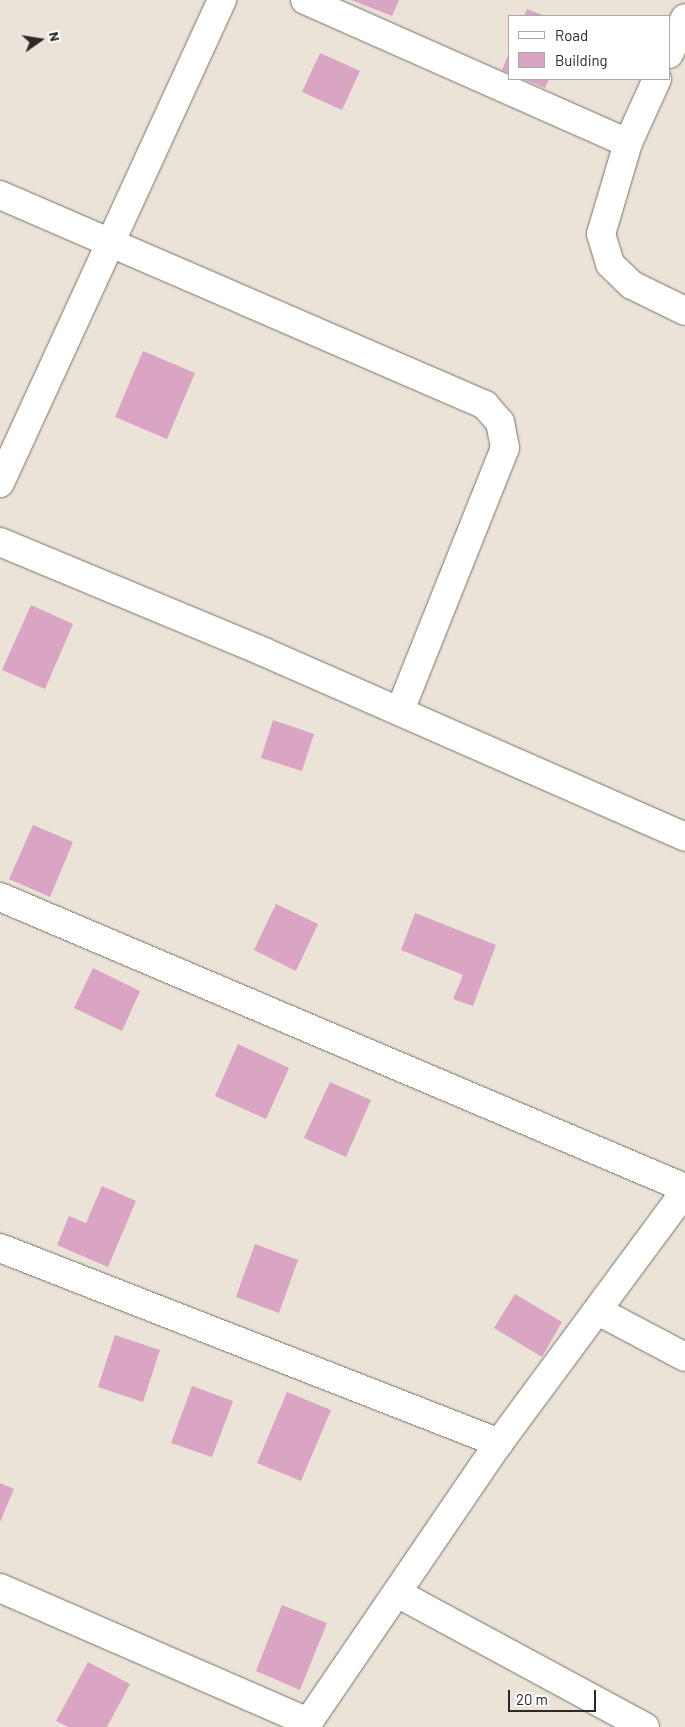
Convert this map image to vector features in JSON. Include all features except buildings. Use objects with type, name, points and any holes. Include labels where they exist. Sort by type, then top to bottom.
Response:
[{"type":"street","points":[[0,483],[222,0]]},
{"type":"street","points":[[305,0],[628,143]]},
{"type":"street","points":[[670,52],[685,18]]},
{"type":"street","points":[[657,80],[628,143],[601,234],[610,264],[632,285],[685,311]]},
{"type":"street","points":[[0,195],[485,405],[500,422],[505,448],[400,712]]},
{"type":"street","points":[[0,542],[400,712],[685,837]]},
{"type":"street","points":[[0,897],[685,1188]]},
{"type":"street","points":[[0,1588],[307,1724],[499,1443],[598,1312],[685,1192]]},
{"type":"street","points":[[0,1248],[499,1443]]},
{"type":"street","points":[[598,1312],[685,1357]]},
{"type":"street","points":[[397,1593],[645,1727]]}]
